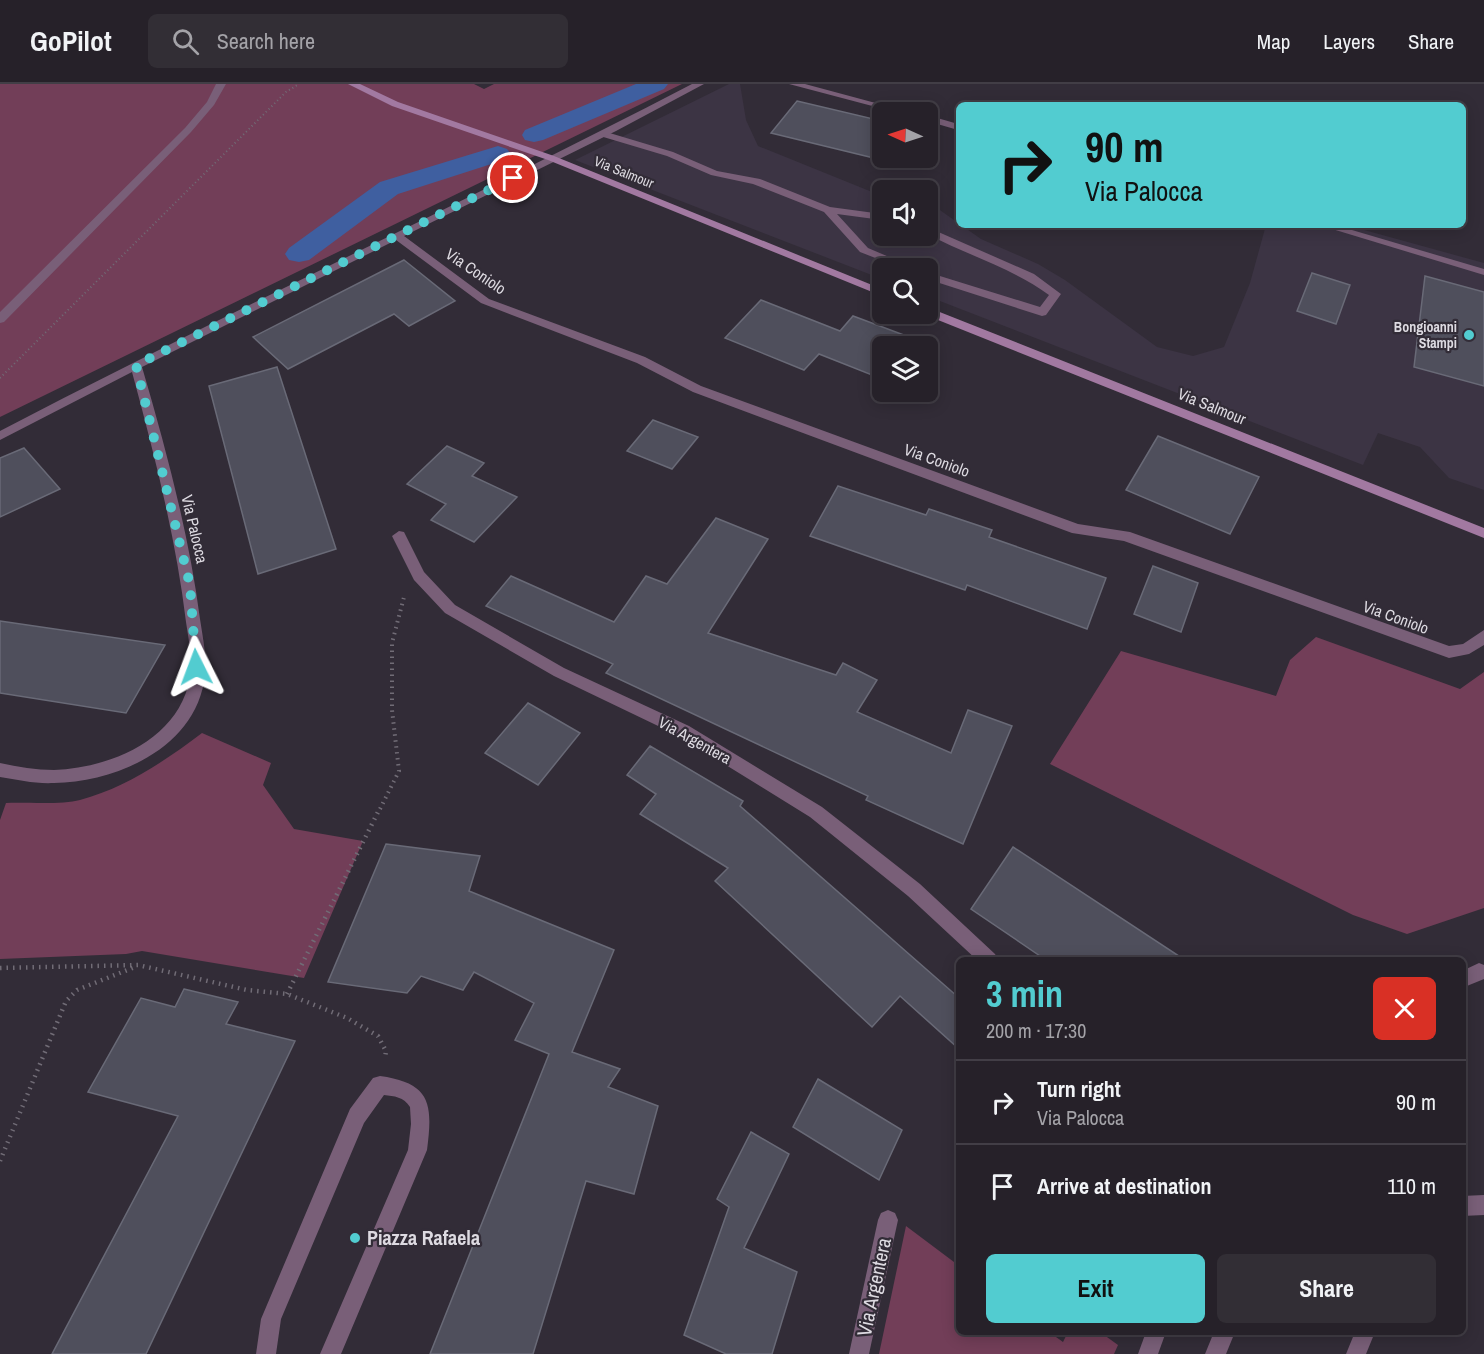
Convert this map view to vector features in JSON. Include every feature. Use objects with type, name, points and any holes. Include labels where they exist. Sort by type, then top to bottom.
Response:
[{"type":"main road","name":"Via Salmour","points":[[353,84],[395,104],[551,158],[872,289]]},
{"type":"main road","name":"Via Salmour","points":[[938,315],[1484,533]]},
{"type":"street","points":[[0,319],[188,130],[211,103],[221,84]]},
{"type":"street","points":[[0,436],[136,365],[603,134],[699,84]]},
{"type":"street","points":[[794,84],[872,104]]},
{"type":"street","points":[[938,121],[956,126]]},
{"type":"street","points":[[603,134],[670,154],[714,173],[756,182],[828,210],[872,216]]},
{"type":"street","points":[[828,210],[864,250],[884,258]]},
{"type":"street","points":[[1334,228],[1484,272]]},
{"type":"street","name":"Via Coniolo","points":[[397,236],[484,301],[510,313],[641,360],[697,389],[943,480],[1077,529],[1125,536],[1428,646],[1461,653],[1471,648],[1484,636]]},
{"type":"street","points":[[938,236],[1030,276],[1055,294],[1042,312],[938,279]]},
{"type":"street","name":"Via Palocca","points":[[0,770],[37,776],[62,776],[114,765],[145,752],[170,732],[188,709],[196,684],[196,650],[190,585],[136,365]]},
{"type":"street","name":"Via Argentera","points":[[399,536],[419,576],[450,609],[559,672],[684,731],[816,812],[914,890],[986,957]]},
{"type":"street","points":[[1466,978],[1479,972]]},
{"type":"street","points":[[266,1354],[271,1319],[357,1116],[380,1085],[400,1087],[415,1095],[422,1114],[417,1150],[330,1354]]},
{"type":"street","points":[[1466,1206],[1484,1205]]},
{"type":"street","name":"Via Argentera","points":[[859,1354],[888,1220]]},
{"type":"street","points":[[1148,1354],[1155,1335]]},
{"type":"street","points":[[1215,1354],[1224,1335]]},
{"type":"street","points":[[1356,1354],[1364,1335]]},
{"type":"path","points":[[0,378],[286,93],[298,84]]},
{"type":"path","points":[[287,994],[399,771],[392,710],[392,642],[406,591],[419,576]]},
{"type":"path","points":[[0,1161],[66,1001],[77,990],[138,965]]},
{"type":"path","points":[[0,968],[138,965],[247,990],[287,994],[347,1018],[378,1036],[386,1051],[380,1085]]},
{"type":"shaded area","points":[[0,84],[474,84],[484,89],[494,84],[682,84],[0,417]]},
{"type":"shaded area","points":[[729,84],[740,84],[746,120],[758,146],[872,192],[872,246],[938,246],[938,209],[956,221],[956,228],[965,228],[981,239],[1038,264],[1065,280],[1157,347],[1193,356],[1224,347],[1250,283],[1265,228],[1357,228],[1484,263],[1484,490],[1449,478],[1420,447],[1378,433],[1363,465],[938,300],[938,258],[872,258],[872,275],[575,160]]},
{"type":"shaded area","points":[[1316,637],[1460,689],[1484,672],[1484,908],[1407,934],[1353,915],[1050,764],[1121,651],[1276,696],[1290,660]]},
{"type":"shaded area","points":[[202,733],[271,763],[263,785],[294,829],[363,841],[304,978],[142,951],[126,954],[0,959],[0,820],[6,803],[64,802],[97,795],[129,781],[174,754]]},
{"type":"shaded area","points":[[906,1226],[956,1264],[956,1335],[1053,1335],[1063,1342],[1066,1335],[1104,1335],[1118,1345],[1114,1354],[879,1354]]},
{"type":"building","points":[[797,101],[872,119],[872,158],[771,133]]},
{"type":"building","points":[[404,260],[455,301],[409,326],[394,314],[288,369],[253,337]]},
{"type":"building","points":[[1312,273],[1350,285],[1336,324],[1297,311]]},
{"type":"building","points":[[1425,276],[1484,292],[1484,386],[1414,367]]},
{"type":"building","points":[[761,300],[840,331],[853,316],[907,336],[872,336],[872,375],[819,354],[804,370],[725,338]]},
{"type":"building","points":[[277,367],[336,549],[258,574],[209,386]]},
{"type":"building","points":[[653,420],[698,437],[672,469],[627,451]]},
{"type":"building","points":[[1158,436],[1259,477],[1230,534],[1126,490]]},
{"type":"building","points":[[447,446],[484,463],[472,476],[517,497],[474,542],[431,520],[446,504],[407,484]]},
{"type":"building","points":[[24,448],[60,489],[0,517],[0,458]]},
{"type":"building","points":[[838,486],[926,515],[929,509],[992,530],[989,537],[1106,578],[1087,629],[967,585],[965,590],[810,536]]},
{"type":"building","points":[[716,518],[768,539],[708,633],[836,675],[843,663],[877,680],[857,712],[951,753],[968,710],[1012,726],[963,844],[866,800],[868,796],[606,673],[613,664],[486,606],[511,576],[614,622],[646,576],[667,584]]},
{"type":"building","points":[[1153,566],[1198,583],[1181,632],[1134,614]]},
{"type":"building","points":[[0,621],[165,645],[126,713],[0,693]]},
{"type":"building","points":[[528,703],[580,733],[538,785],[485,753]]},
{"type":"building","points":[[650,746],[743,801],[740,806],[956,995],[956,1046],[900,996],[872,1027],[715,881],[728,868],[640,814],[656,794],[627,775]]},
{"type":"building","points":[[386,844],[480,856],[469,891],[614,950],[572,1052],[620,1069],[608,1087],[658,1106],[634,1194],[586,1181],[533,1354],[430,1354],[549,1054],[515,1040],[534,1003],[474,972],[463,990],[421,976],[407,993],[328,982]]},
{"type":"building","points":[[1013,847],[1180,957],[1042,957],[971,909]]},
{"type":"building","points":[[184,989],[238,1002],[226,1024],[295,1041],[146,1354],[52,1354],[178,1116],[88,1092],[141,998],[175,1007]]},
{"type":"building","points":[[818,1079],[902,1130],[879,1180],[793,1127]]},
{"type":"building","points":[[751,1132],[789,1154],[744,1248],[797,1272],[772,1354],[726,1354],[684,1335],[729,1207],[717,1199]]},
{"type":"waterway","points":[[534,135],[656,84]]},
{"type":"waterway","points":[[299,254],[389,188],[498,154]]},
{"type":"place","name":"Bongioanni Stampi","points":[[1469,335]]},
{"type":"place","name":"Piazza Rafaela","points":[[355,1238]]},
{"type":"route","points":[[196,667],[190,585],[136,365],[513,178]]}]
